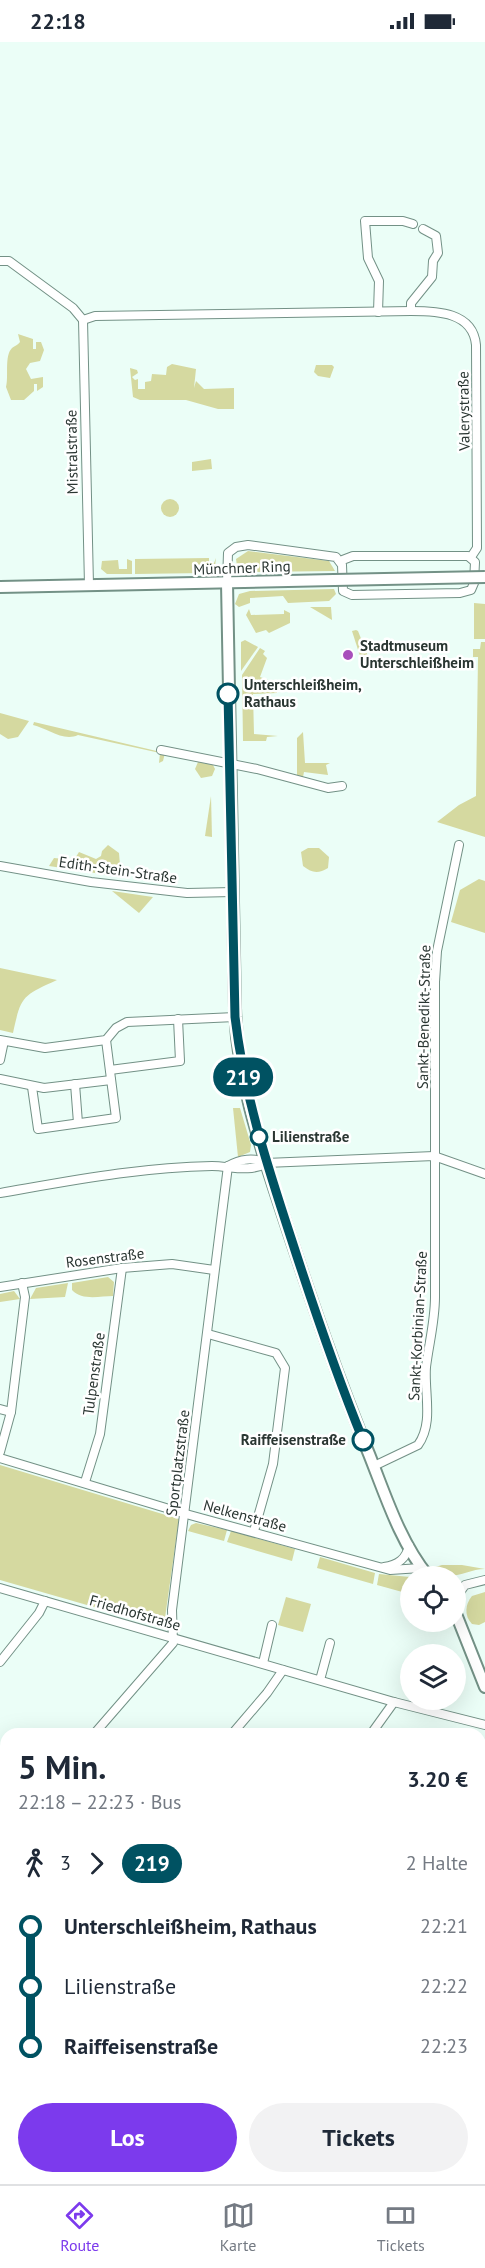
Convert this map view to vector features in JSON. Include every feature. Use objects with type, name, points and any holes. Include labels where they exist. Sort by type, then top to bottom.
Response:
[{"type":"street","points":[[378,312],[379,281],[368,258],[365,221],[403,221],[413,224]]},
{"type":"street","points":[[411,311],[411,303],[432,277],[433,261],[438,253],[436,236],[423,229]]},
{"type":"street","points":[[0,261],[9,261],[73,308],[83,320]]},
{"type":"street","name":"Valerystraße","points":[[83,320],[95,316],[440,311],[453,314],[466,325],[475,337],[477,548],[471,557],[475,562],[474,583],[471,590],[460,593],[347,595],[343,591],[340,561]]},
{"type":"street","name":"Mistralstraße","points":[[83,320],[89,585]]},
{"type":"street","points":[[422,1566],[410,1546],[374,1466],[322,1334],[266,1163],[245,1086],[235,1017],[233,892],[227,763],[228,553],[242,545],[329,555],[340,561],[353,556],[471,557]]},
{"type":"street","name":"Münchner Ring","points":[[0,587],[485,577]]},
{"type":"street","points":[[161,750],[227,763],[328,788],[342,786]]},
{"type":"street","name":"Sankt-Benedikt-Straße","points":[[435,1156],[436,951],[459,845]]},
{"type":"street","name":"Edith-Stein-Straße","points":[[0,866],[91,882],[187,893],[233,892]]},
{"type":"street","points":[[0,1060],[2,1041],[45,1048],[106,1040],[116,1028],[127,1022],[235,1017]]},
{"type":"street","points":[[110,1070],[180,1061],[178,1019]]},
{"type":"street","points":[[32,1087],[38,1130],[116,1118],[106,1040]]},
{"type":"street","points":[[0,1079],[32,1087],[111,1080]]},
{"type":"street","points":[[75,1084],[78,1124]]},
{"type":"street","points":[[0,1193],[106,1176],[228,1166],[247,1168],[266,1163],[435,1156],[485,1174]]},
{"type":"street","name":"Sankt-Korbinian-Straße","points":[[374,1466],[418,1445],[426,1428],[426,1368],[435,1321],[435,1156]]},
{"type":"street","name":"Sportplatzstraße","points":[[172,1638],[172,1604],[186,1514],[228,1166]]},
{"type":"street","name":"Rosenstraße","points":[[0,1287],[172,1264],[214,1270]]},
{"type":"street","name":"Tulpenstraße","points":[[85,1482],[100,1434],[122,1269]]},
{"type":"street","points":[[0,1452],[11,1412],[25,1297],[22,1283]]},
{"type":"street","points":[[208,1334],[276,1353],[285,1368],[273,1464],[255,1531]]},
{"type":"street","points":[[0,1409],[11,1412]]},
{"type":"street","name":"Nelkenstraße","points":[[0,1458],[186,1514],[400,1571]]},
{"type":"street","points":[[380,1567],[400,1561],[407,1555],[410,1546]]},
{"type":"street","points":[[466,1586],[485,1580]]},
{"type":"street","name":"Friedhofstraße","points":[[0,1588],[394,1702],[485,1725]]},
{"type":"street","points":[[0,1662],[39,1613],[45,1601]]},
{"type":"street","points":[[263,1663],[272,1625]]},
{"type":"street","points":[[463,1632],[485,1687]]},
{"type":"street","points":[[99,1728],[173,1643],[172,1638]]},
{"type":"street","points":[[320,1680],[330,1643]]},
{"type":"street","points":[[237,1728],[283,1670]]},
{"type":"street","points":[[375,1728],[394,1702]]},
{"type":"green space","points":[[18,334],[33,339],[33,349],[36,349],[36,342],[41,342],[44,350],[40,361],[30,363],[26,369],[31,379],[43,377],[43,387],[37,391],[37,384],[34,384],[34,391],[24,400],[11,400],[6,387],[7,361],[12,348],[20,342]]},
{"type":"green space","points":[[172,364],[196,369],[194,388],[196,381],[204,389],[234,388],[234,409],[218,409],[186,400],[140,400],[133,397],[130,368],[137,370],[138,373],[132,377],[135,380],[138,379],[138,389],[145,389],[145,382],[151,381],[152,374],[166,375],[167,367]]},
{"type":"green space","points":[[316,365],[332,365],[334,367],[330,378],[318,376],[314,372]]},
{"type":"green space","points":[[211,459],[212,469],[192,471],[192,462]]},
{"type":"green space","points":[[170,499],[176,502],[179,508],[176,514],[170,517],[164,514],[161,508],[164,502]]},
{"type":"green space","points":[[248,551],[329,561],[335,571],[245,572],[237,566],[236,559]]},
{"type":"green space","points":[[209,558],[209,563],[214,563],[216,558],[215,566],[206,573],[135,574],[135,559]]},
{"type":"green space","points":[[127,559],[132,561],[132,574],[107,574],[101,569],[102,561],[118,560],[119,569],[127,569]]},
{"type":"green space","points":[[334,589],[336,594],[329,601],[288,603],[283,596],[250,598],[250,603],[239,607],[235,604],[239,594],[250,591]]},
{"type":"green space","points":[[474,603],[485,604],[485,639],[474,639]]},
{"type":"green space","points":[[310,607],[331,607],[332,620]]},
{"type":"green space","points":[[249,609],[251,615],[284,614],[284,610],[290,613],[290,623],[269,633],[266,630],[256,633],[246,615]]},
{"type":"green space","points":[[356,630],[371,664],[365,663],[360,656],[352,631]]},
{"type":"green space","points":[[245,640],[258,647],[241,671],[241,642]]},
{"type":"green space","points":[[481,642],[485,642],[485,837],[437,822],[459,805],[476,796],[478,657],[473,657],[473,649],[480,649]]},
{"type":"green space","points":[[260,648],[265,651],[263,654],[267,658],[260,677],[276,683],[277,693],[253,694],[254,734],[278,736],[267,737],[266,741],[243,741],[242,675]]},
{"type":"green space","points":[[0,713],[29,721],[18,737],[8,739],[0,734]]},
{"type":"green space","points":[[34,722],[165,753],[163,761],[159,763],[160,753],[78,735],[61,736],[33,725]]},
{"type":"green space","points":[[303,732],[305,763],[330,763],[326,765],[328,775],[304,772],[303,777],[297,775],[297,738]]},
{"type":"green space","points":[[198,762],[213,765],[215,769],[212,776],[201,778],[195,769]]},
{"type":"green space","points":[[211,796],[212,837],[205,836]]},
{"type":"green space","points":[[108,845],[119,853],[121,877],[49,866],[54,858],[74,860],[79,852],[96,859],[101,856],[102,851]]},
{"type":"green space","points":[[308,848],[319,848],[329,857],[328,868],[315,872],[303,866],[301,852]]},
{"type":"green space","points":[[479,879],[485,881],[485,933],[451,922],[460,890]]},
{"type":"green space","points":[[112,891],[153,897],[139,913]]},
{"type":"green space","points":[[0,968],[57,980],[36,990],[25,999],[18,1011],[13,1033],[0,1030]]},
{"type":"green space","points":[[233,1108],[240,1108],[251,1145],[250,1152],[238,1157]]},
{"type":"green space","points":[[108,1277],[114,1282],[113,1296],[86,1297],[72,1290],[72,1283]]},
{"type":"green space","points":[[68,1283],[65,1297],[30,1299],[36,1288]]},
{"type":"green space","points":[[14,1291],[20,1299],[0,1302],[0,1294]]},
{"type":"green space","points":[[0,1465],[179,1519],[164,1625],[160,1626],[0,1580]]},
{"type":"green space","points":[[196,1523],[227,1530],[224,1541],[188,1531],[191,1525]]},
{"type":"green space","points":[[231,1531],[295,1549],[292,1561],[227,1542]]},
{"type":"green space","points":[[320,1557],[375,1573],[373,1584],[317,1568]]},
{"type":"green space","points":[[462,1565],[485,1569],[466,1573],[466,1566],[439,1566]]},
{"type":"green space","points":[[379,1574],[400,1576],[400,1591],[377,1585]]},
{"type":"green space","points":[[485,1592],[485,1622],[479,1625],[469,1621],[466,1610],[472,1596]]},
{"type":"green space","points":[[286,1597],[311,1604],[303,1632],[278,1625]]},
{"type":"bus line","name":"219","points":[[228,694],[235,1017],[240,1062],[258,1136],[280,1206],[322,1334],[363,1440]]},
{"type":"place","name":"Stadtmuseum Unterschleißheim","points":[[348,655]]},
{"type":"place","name":"Unterschleißheim, Rathaus","points":[[228,694]]},
{"type":"place","name":"Lilienstraße","points":[[259,1137]]},
{"type":"place","name":"Raiffeisenstraße","points":[[363,1440]]}]
